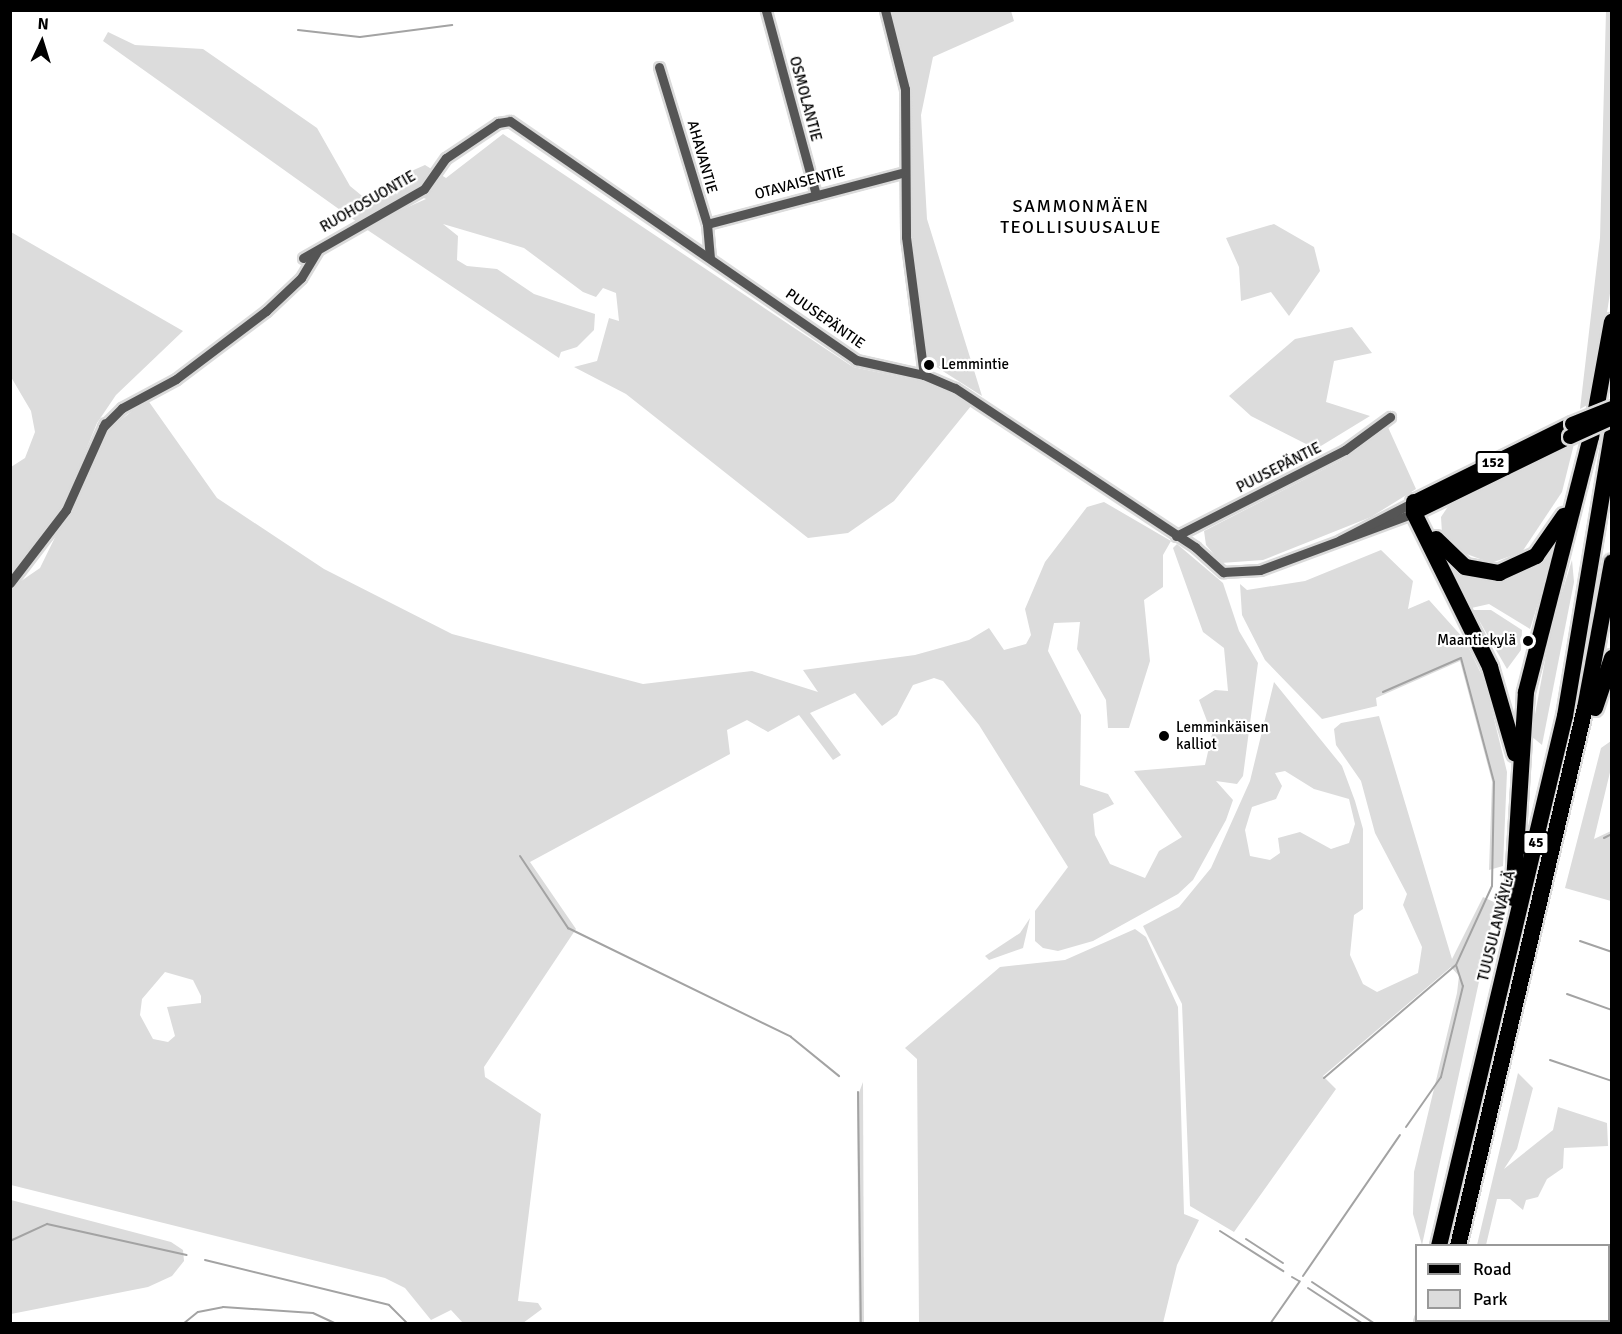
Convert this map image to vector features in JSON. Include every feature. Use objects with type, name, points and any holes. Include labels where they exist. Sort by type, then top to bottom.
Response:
[{"type":"highway","points":[[1503,979],[1518,859],[1522,721],[1531,660],[1580,480],[1611,322]]},
{"type":"highway","name":"TUUSULANVÄYLÄ","points":[[1439,1244],[1577,659],[1611,436]]},
{"type":"highway","points":[[1417,509],[1441,547],[1457,562],[1499,573],[1519,568],[1543,549],[1580,480]]},
{"type":"highway","points":[[1417,509],[1490,667],[1508,721],[1520,788]]},
{"type":"highway","name":"45","points":[[1458,1244],[1556,835],[1611,562]]},
{"type":"highway","points":[[1556,835],[1611,658]]},
{"type":"main road","name":"152","points":[[1417,509],[1611,408]]},
{"type":"main road","name":"152","points":[[1571,430],[1611,418]]},
{"type":"street","points":[[885,10],[905,89],[901,173],[924,375]]},
{"type":"street","name":"OSMOLANTIE","points":[[766,11],[816,195]]},
{"type":"street","name":"AHAVANTIE","points":[[659,67],[707,224],[710,257]]},
{"type":"street","name":"PUUSEPÄNTIE","points":[[498,123],[510,122],[710,257],[856,360],[924,375],[956,388],[1176,536],[1212,566],[1235,575],[1333,544],[1417,509]]},
{"type":"street","name":"RUOHOSUONTIE","points":[[303,258],[424,189],[446,158],[498,123]]},
{"type":"street","name":"OTAVAISENTIE","points":[[707,224],[901,173]]},
{"type":"street","points":[[103,427],[122,408],[176,379],[266,311],[301,278],[318,249]]},
{"type":"street","points":[[10,583],[66,510],[103,427],[114,408]]},
{"type":"street","name":"PUUSEPÄNTIE","points":[[1176,536],[1335,456],[1390,417]]},
{"type":"green space","points":[[892,11],[1011,11],[1014,21],[933,57],[921,115],[927,219],[982,396],[927,361],[905,212],[908,85]]},
{"type":"green space","points":[[1606,11],[1611,11],[1611,287],[1593,402],[1580,409],[1600,238]]},
{"type":"green space","points":[[108,32],[135,45],[203,49],[317,128],[350,186],[367,200],[380,195],[389,181],[425,165],[446,178],[503,134],[853,367],[938,385],[971,406],[894,501],[848,533],[808,538],[626,394],[574,367],[597,361],[609,318],[619,321],[616,293],[603,288],[596,297],[583,292],[524,248],[443,224],[458,236],[457,260],[467,266],[497,269],[534,294],[595,314],[594,330],[577,347],[561,352],[559,358],[363,227],[426,199],[413,193],[357,222],[103,41]]},
{"type":"green space","points":[[1274,224],[1314,247],[1320,271],[1289,316],[1271,292],[1241,301],[1239,267],[1226,238]]},
{"type":"green space","points":[[11,232],[183,331],[116,395],[97,423],[65,502],[11,578],[11,467],[25,458],[35,432],[31,411],[11,377]]},
{"type":"green space","points":[[1352,327],[1372,353],[1334,361],[1326,402],[1370,416],[1316,449],[1251,416],[1229,396],[1295,339]]},
{"type":"green space","points":[[147,399],[217,498],[324,569],[452,634],[643,684],[752,671],[818,692],[803,670],[915,655],[969,640],[989,628],[1004,650],[1026,644],[1031,635],[1025,609],[1045,562],[1087,507],[1104,502],[1171,541],[1163,555],[1163,587],[1144,600],[1150,661],[1129,728],[1108,728],[1106,700],[1077,649],[1080,622],[1054,623],[1048,651],[1081,715],[1080,785],[1108,794],[1114,804],[1093,814],[1095,835],[1110,864],[1145,878],[1159,851],[1182,837],[1134,771],[1205,765],[1212,734],[1199,700],[1215,690],[1228,691],[1224,648],[1203,632],[1173,548],[1177,544],[1223,583],[1239,631],[1258,663],[1243,776],[1237,784],[1216,781],[1233,800],[1226,820],[1193,880],[1178,894],[1093,941],[1058,951],[1043,948],[1035,941],[1035,911],[1068,867],[979,725],[943,681],[934,678],[913,685],[897,715],[882,726],[855,693],[810,713],[841,755],[833,760],[799,715],[768,732],[747,720],[727,730],[730,754],[530,862],[576,929],[484,1067],[485,1077],[541,1114],[518,1301],[538,1303],[542,1309],[523,1323],[463,1323],[451,1310],[431,1320],[405,1288],[385,1278],[11,1185],[11,588],[40,568],[107,431]],"holes":[[[165,972],[193,980],[201,996],[201,1003],[167,1007],[175,1036],[168,1042],[153,1039],[140,1015],[142,999]]]},
{"type":"green space","points":[[1387,425],[1416,489],[1371,517],[1263,560],[1221,563],[1206,545],[1204,531],[1342,460]]},
{"type":"green space","points":[[1575,440],[1562,492],[1522,552],[1491,563],[1453,549],[1442,533],[1441,517],[1453,499]]},
{"type":"green space","points":[[1562,527],[1530,629],[1489,604],[1467,609],[1443,555],[1501,576]]},
{"type":"green space","points":[[1381,550],[1413,581],[1408,609],[1429,600],[1465,640],[1485,682],[1507,772],[1503,866],[1489,870],[1492,781],[1460,661],[1376,698],[1377,706],[1322,719],[1265,660],[1242,615],[1240,584],[1247,590],[1305,581]]},
{"type":"green space","points":[[1572,560],[1574,582],[1542,745],[1531,736],[1551,628]]},
{"type":"green space","points":[[1473,610],[1491,610],[1522,630],[1521,650],[1507,669]]},
{"type":"green space","points":[[1274,682],[1342,766],[1355,801],[1363,829],[1363,909],[1354,915],[1350,955],[1363,984],[1377,992],[1418,973],[1422,947],[1403,905],[1407,894],[1375,833],[1361,781],[1336,745],[1334,729],[1341,723],[1379,716],[1452,959],[1483,897],[1496,903],[1422,1244],[1413,1214],[1414,1172],[1457,993],[1459,976],[1451,967],[1323,1076],[1336,1089],[1234,1232],[1190,1206],[1182,1004],[1143,926],[1179,907],[1211,868],[1250,781]],"holes":[[[1285,771],[1314,789],[1349,799],[1355,824],[1349,843],[1331,849],[1300,832],[1278,838],[1280,853],[1270,860],[1250,856],[1245,830],[1252,807],[1276,799],[1282,786],[1275,773]]]},
{"type":"green space","points":[[1611,741],[1611,768],[1594,839],[1611,831],[1611,901],[1565,888],[1601,748]]},
{"type":"green space","points":[[1030,918],[1023,948],[989,960],[985,956],[1020,933]]},
{"type":"green space","points":[[1135,929],[1146,937],[1178,1007],[1184,1214],[1199,1220],[1177,1265],[1163,1323],[919,1323],[917,1059],[905,1048],[1000,967],[1065,960]]},
{"type":"green space","points":[[1518,1073],[1533,1088],[1517,1149],[1504,1169],[1553,1130],[1558,1107],[1607,1123],[1608,1146],[1564,1148],[1563,1168],[1547,1179],[1538,1197],[1526,1200],[1523,1210],[1510,1199],[1497,1199],[1486,1244],[1477,1244]]},
{"type":"green space","points":[[863,1082],[864,1323],[859,1324],[857,1098]]},
{"type":"green space","points":[[11,1200],[171,1242],[183,1250],[184,1261],[172,1276],[148,1287],[11,1314]]},
{"type":"waterway","points":[[298,30],[360,37],[452,25]]},
{"type":"waterway","points":[[1383,692],[1461,658],[1494,782],[1492,886],[1456,965],[1463,986],[1441,1077],[1406,1127]]},
{"type":"waterway","points":[[1604,838],[1612,834]]},
{"type":"waterway","points":[[520,856],[568,928],[791,1037],[839,1076]]},
{"type":"waterway","points":[[1580,941],[1612,952]]},
{"type":"waterway","points":[[1324,1078],[1456,965]]},
{"type":"waterway","points":[[1567,994],[1612,1010]]},
{"type":"waterway","points":[[1550,1060],[1612,1081]]},
{"type":"waterway","points":[[858,1092],[861,1324]]},
{"type":"waterway","points":[[1303,1276],[1400,1135]]},
{"type":"waterway","points":[[10,1241],[47,1224],[187,1255]]},
{"type":"waterway","points":[[1220,1231],[1283,1271]]},
{"type":"waterway","points":[[1246,1239],[1283,1263]]},
{"type":"waterway","points":[[205,1260],[389,1305],[408,1324]]},
{"type":"waterway","points":[[1292,1277],[1299,1281]]},
{"type":"waterway","points":[[1270,1324],[1300,1281]]},
{"type":"waterway","points":[[1312,1282],[1375,1324]]},
{"type":"waterway","points":[[1308,1288],[1363,1324]]},
{"type":"waterway","points":[[183,1324],[198,1312],[223,1307],[313,1313],[337,1324]]},
{"type":"place","name":"Lemmintie","points":[[929,365]]},
{"type":"place","name":"Maantiekylä","points":[[1528,641]]},
{"type":"place","name":"Lemminkäisen kalliot","points":[[1164,736]]},
{"type":"district","name":"SAMMONMÄEN TEOLLISUUSALUE","points":[[1081,217]]}]
